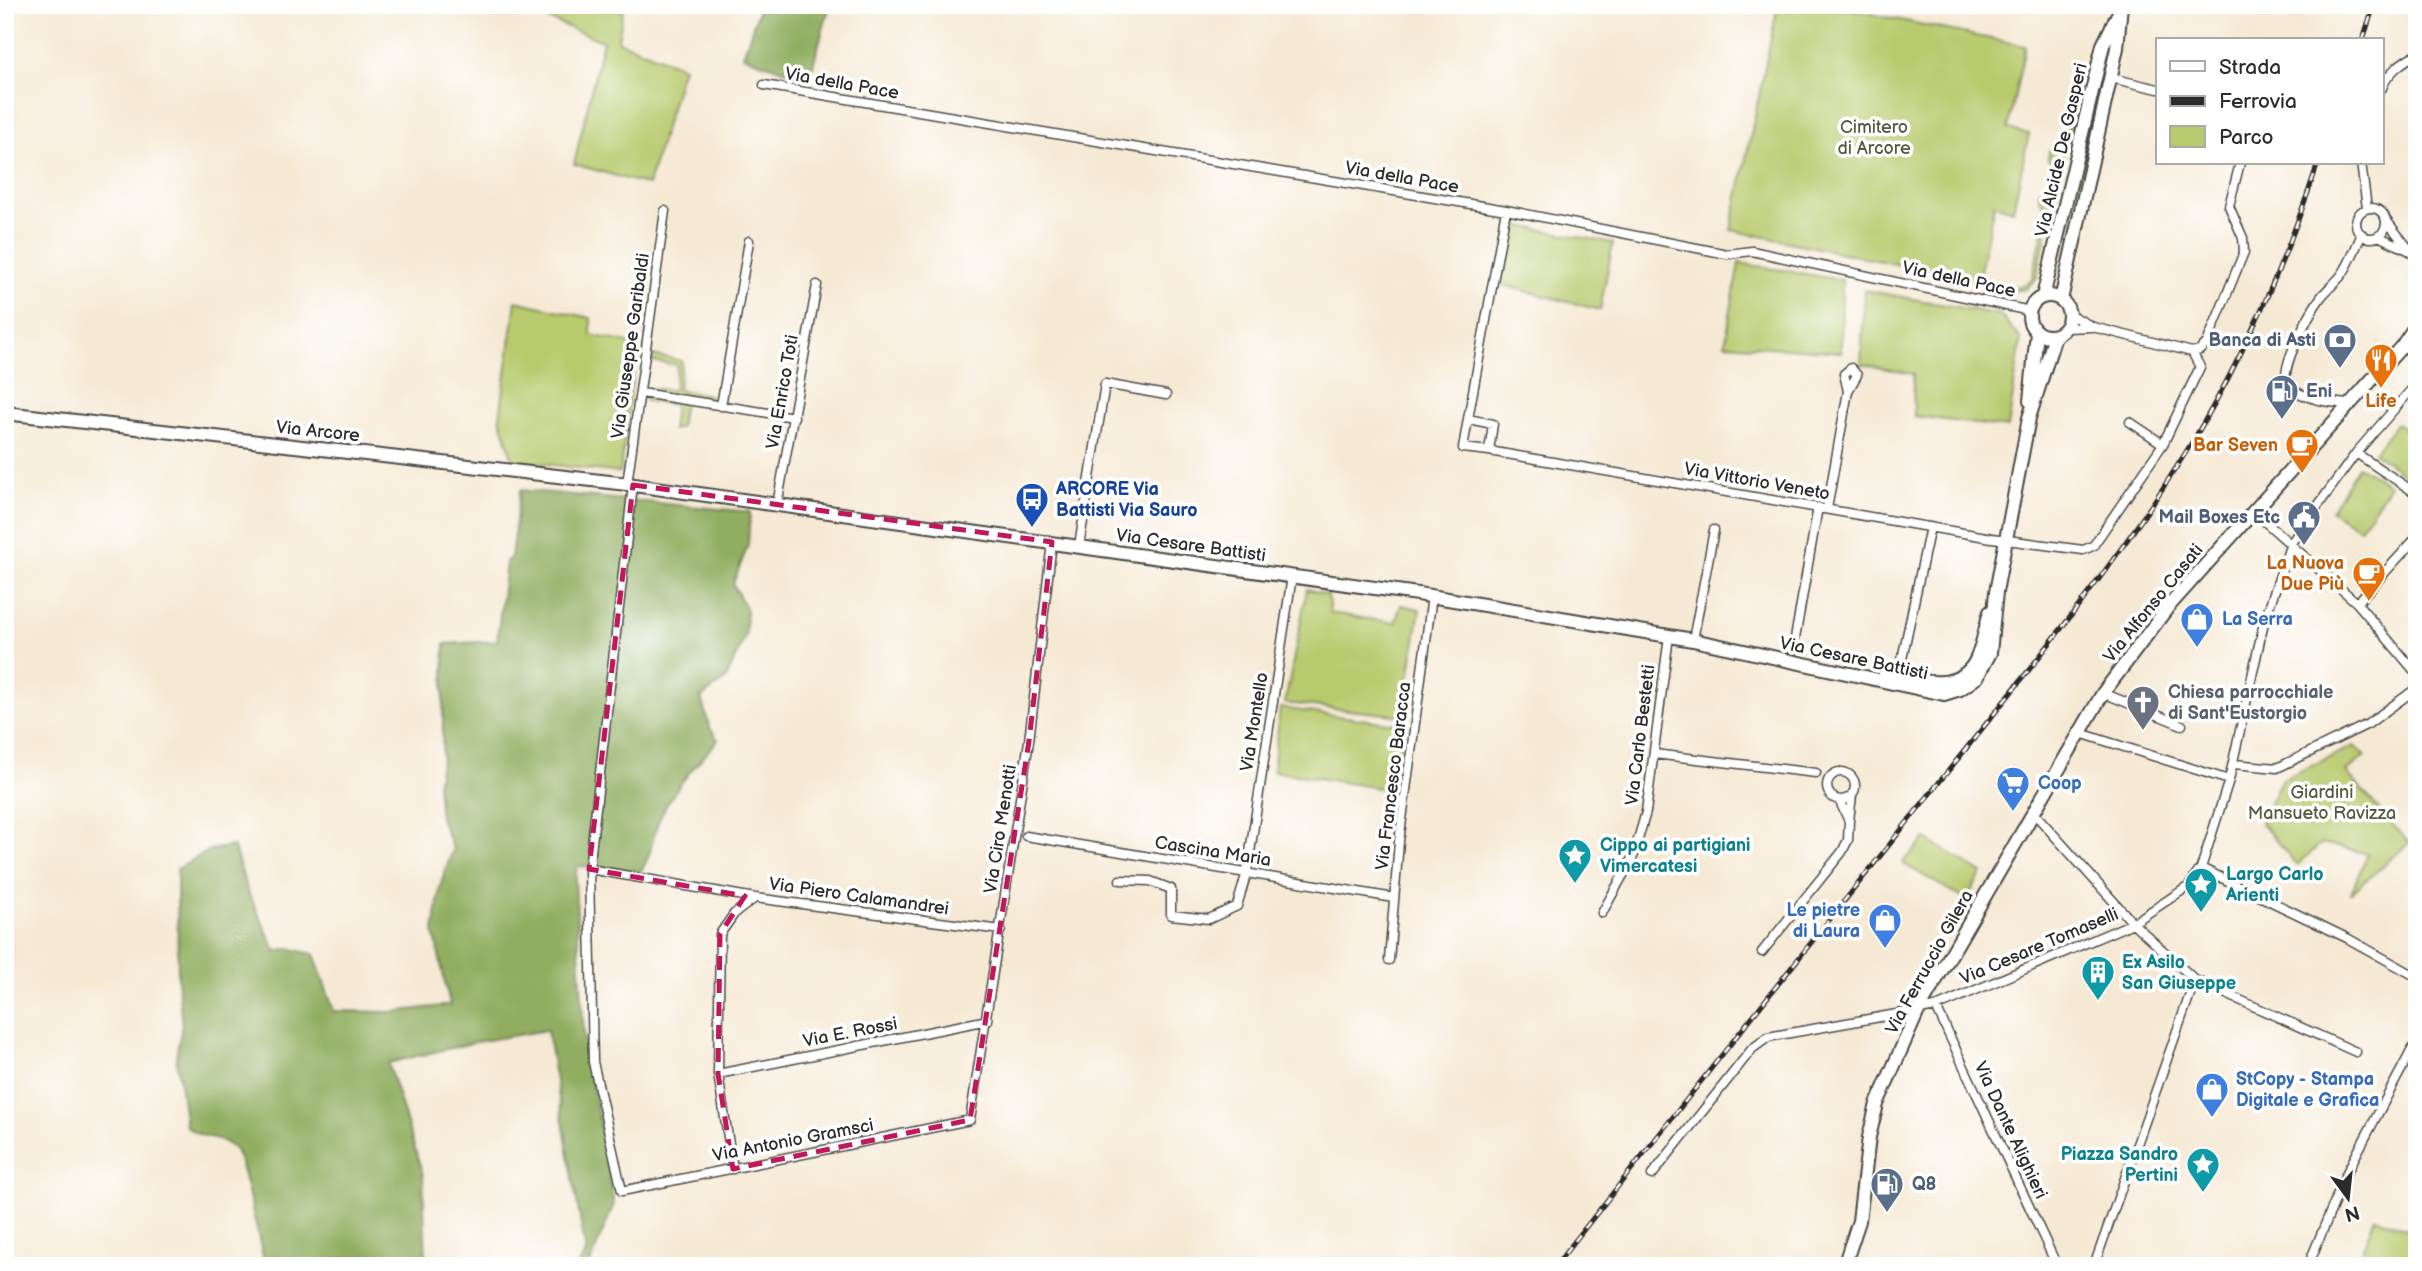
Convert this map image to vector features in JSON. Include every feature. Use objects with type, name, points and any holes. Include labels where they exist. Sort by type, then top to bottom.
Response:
[{"type":"street","name":"Via Alcide De Gasperi","points":[[2061,300],[2117,48],[2120,9]]},
{"type":"street","name":"Via Alcide De Gasperi","points":[[2043,297],[2101,52],[2120,9]]},
{"type":"street","points":[[2384,81],[2405,60],[2417,54]]},
{"type":"street","points":[[2110,78],[2156,89]]},
{"type":"street","name":"Via della Pace","points":[[764,85],[1506,210],[1727,254],[1752,251],[2030,311]]},
{"type":"street","points":[[2192,352],[2200,367],[2163,444],[2087,550],[2006,540],[2029,418],[2037,332],[2030,323],[2030,311],[2043,297],[2061,300],[2069,314],[2093,327],[2192,352],[2200,351],[2207,343],[2244,252],[2243,238],[2229,206],[2239,164]]},
{"type":"street","points":[[2349,404],[2330,403],[2299,391],[2289,386],[2284,377],[2287,362],[2320,298],[2343,274],[2362,234],[2357,221],[2367,208],[2361,164]]},
{"type":"street","points":[[2367,208],[2377,209],[2417,258]]},
{"type":"street","points":[[1489,451],[1493,424],[1468,419],[1506,210]]},
{"type":"street","name":"Via Giuseppe Garibaldi","points":[[622,1191],[593,1062],[589,869],[630,485],[664,211]]},
{"type":"street","points":[[2378,236],[2384,231],[2386,220]]},
{"type":"street","points":[[2362,234],[2378,236],[2410,251]]},
{"type":"street","points":[[721,406],[748,242]]},
{"type":"street","name":"Via Enrico Toti","points":[[777,505],[817,285]]},
{"type":"street","points":[[2029,418],[2069,314]]},
{"type":"street","points":[[2402,346],[2417,324]]},
{"type":"street","points":[[2037,332],[2093,327]]},
{"type":"street","points":[[2402,346],[2417,334]]},
{"type":"street","name":"Via Alfonso Casati","points":[[2080,733],[2103,693],[2168,607],[2402,346]]},
{"type":"street","points":[[2417,383],[2356,453],[2291,543],[2264,622],[2234,764],[2201,868],[2347,938],[2417,978]]},
{"type":"street","points":[[1079,546],[1105,384],[1166,395]]},
{"type":"street","points":[[1827,509],[1848,391]]},
{"type":"street","points":[[641,393],[794,417]]},
{"type":"street","name":"Via Arcore","points":[[5,413],[630,485]]},
{"type":"street","name":"Via Vittorio Veneto","points":[[1468,419],[1463,448],[2006,540]]},
{"type":"street","points":[[2130,422],[2163,444]]},
{"type":"street","points":[[2356,453],[2417,494]]},
{"type":"street","name":"Via Cesare Battisti","points":[[630,485],[1432,596],[1693,640],[1898,681],[1929,693],[1977,677],[1988,659],[1996,592],[2006,540]]},
{"type":"street","points":[[1793,650],[1818,507]]},
{"type":"street","points":[[2253,511],[2357,603],[2417,674]]},
{"type":"street","points":[[1898,681],[1930,527]]},
{"type":"street","points":[[1693,640],[1714,530]]},
{"type":"street","points":[[2357,603],[2417,537]]},
{"type":"street","name":"Via Ciro Menotti","points":[[970,1120],[988,1020],[1029,741],[1052,542]]},
{"type":"street","name":"Via Montello","points":[[1120,880],[1150,881],[1171,889],[1171,915],[1209,919],[1237,906],[1247,872],[1292,576]]},
{"type":"street","name":"Via Francesco Baracca","points":[[1389,960],[1394,898],[1432,596]]},
{"type":"street","name":"Via Carlo Bestetti","points":[[1602,913],[1633,857],[1646,812],[1669,636]]},
{"type":"street","points":[[2234,764],[2266,769],[2292,762],[2368,723],[2417,688]]},
{"type":"street","points":[[2103,693],[2182,725]]},
{"type":"street","points":[[2080,733],[2229,780]]},
{"type":"street","name":"Via Ferruccio Gilera","points":[[1844,1266],[1859,1221],[1869,1137],[1877,1104],[1918,1011],[2080,733]]},
{"type":"street","points":[[1654,754],[1816,773],[1830,778],[1841,772],[1851,776],[1855,788],[1848,839],[1842,852],[1762,952]]},
{"type":"street","points":[[1830,778],[1829,793],[1839,800],[1849,821]]},
{"type":"street","points":[[1839,800],[1852,795]]},
{"type":"street","points":[[2035,814],[2133,923],[2195,980],[2356,1052]]},
{"type":"street","name":"Cascina Maria","points":[[1026,836],[1394,898]]},
{"type":"street","name":"Via Cesare Tomaselli","points":[[1652,1175],[1752,1049],[1768,1037],[1936,1007],[2133,923],[2189,886],[2201,868]]},
{"type":"street","name":"Via Piero Calamandrei","points":[[589,869],[755,898],[1001,930]]},
{"type":"street","points":[[733,1168],[718,1074],[720,934],[734,914],[755,898]]},
{"type":"street","points":[[2094,1266],[2195,980]]},
{"type":"street","name":"Via Dante Alighieri","points":[[1936,1007],[2057,1266]]},
{"type":"street","name":"Via E. Rossi","points":[[718,1074],[988,1020]]},
{"type":"street","points":[[2308,1266],[2346,1174],[2417,1040]]},
{"type":"street","name":"Via Antonio Gramsci","points":[[622,1191],[970,1120]]},
{"type":"highlighted area","points":[[633,485],[1052,542],[1029,741],[970,1120],[733,1169],[718,1074],[720,934],[745,896],[589,869]]},
{"type":"green space","points":[[513,5],[612,5],[623,11],[618,41],[683,67],[648,185],[574,164],[603,41]]},
{"type":"green space","points":[[760,5],[830,5],[809,79],[743,56]]},
{"type":"green space","name":"Cimitero di Arcore","points":[[1778,5],[1828,5],[2025,46],[2008,129],[2029,134],[2013,210],[1994,204],[1978,281],[1731,230]]},
{"type":"green space","points":[[2081,74],[2061,170],[2048,159],[2049,151],[2062,144],[2075,76]]},
{"type":"green space","points":[[2057,185],[2037,277],[2025,290],[2006,290],[2024,285],[2032,279],[2048,210],[2039,197],[2040,190]]},
{"type":"green space","points":[[1510,224],[1613,243],[1600,310],[1498,284]]},
{"type":"green space","points":[[1739,263],[1842,280],[1841,352],[1725,344]]},
{"type":"green space","points":[[1864,290],[2000,315],[2021,339],[2008,428],[1914,416],[1913,374],[1861,364]]},
{"type":"green space","points":[[516,301],[591,318],[591,335],[637,345],[620,473],[513,460],[500,417]]},
{"type":"green space","points":[[652,355],[682,361],[678,390],[710,395],[708,404],[684,400],[680,428],[672,430],[675,405],[645,401],[647,388],[674,390],[677,365],[650,361]]},
{"type":"green space","points":[[2417,415],[2417,484],[2374,452],[2396,424],[2405,429]]},
{"type":"green space","points":[[2358,466],[2390,485],[2360,529],[2331,511]]},
{"type":"green space","points":[[520,490],[750,512],[748,545],[733,584],[746,609],[746,634],[726,679],[701,698],[710,728],[718,740],[683,780],[669,801],[657,825],[650,852],[641,871],[577,866],[575,881],[584,1037],[614,1204],[589,1266],[578,1266],[586,1253],[547,1030],[476,1042],[388,1063],[423,1175],[426,1266],[265,1266],[238,1156],[228,1144],[198,1134],[186,1126],[176,1056],[182,1025],[178,984],[177,869],[210,850],[233,846],[248,892],[276,951],[288,948],[314,954],[334,1011],[392,1012],[450,1005],[434,932],[440,887],[453,849],[440,818],[437,783],[442,758],[445,644],[497,641],[506,562],[511,557]]},
{"type":"green space","points":[[1307,589],[1328,595],[1330,613],[1395,623],[1401,605],[1420,609],[1403,716],[1285,703]]},
{"type":"green space","points":[[1280,708],[1404,725],[1392,790],[1273,771]]},
{"type":"green space","name":"Giardini Mansueto Ravizza","points":[[2354,746],[2365,756],[2346,772],[2409,843],[2350,894],[2368,854],[2322,843],[2297,865],[2261,823],[2281,780]]},
{"type":"green space","points":[[1926,839],[1982,873],[1966,900],[1902,863]]},
{"type":"green space","points":[[2375,1217],[2417,1233],[2417,1266],[2356,1266]]},
{"type":"railway","points":[[2364,38],[2374,5]]},
{"type":"railway","points":[[1555,1266],[2053,640],[2155,500],[2206,418],[2244,347],[2291,238],[2318,164]]},
{"type":"place","name":"Banca di Asti","points":[[2340,370]]},
{"type":"place","name":"Life","points":[[2381,390]]},
{"type":"place","name":"Eni","points":[[2282,421]]},
{"type":"place","name":"Bar Seven","points":[[2302,475]]},
{"type":"place","name":"ARCORE Via Battisti Via Sauro","points":[[1032,529]]},
{"type":"place","name":"Mail Boxes Etc","points":[[2304,547]]},
{"type":"place","name":"La Nuova Due Più","points":[[2369,603]]},
{"type":"place","name":"La Serra","points":[[2197,649]]},
{"type":"place","name":"Chiesa parrocchiale di Sant'Eustorgio","points":[[2143,732]]},
{"type":"place","name":"Coop","points":[[2013,813]]},
{"type":"place","name":"Cippo ai partigiani Vimercatesi","points":[[1575,885]]},
{"type":"place","name":"Largo Carlo Arienti","points":[[2201,914]]},
{"type":"place","name":"Le pietre di Laura","points":[[1885,950]]},
{"type":"place","name":"Ex Asilo San Giuseppe","points":[[2098,1002]]},
{"type":"place","name":"StCopy - Stampa Digitale e Grafica","points":[[2212,1119]]},
{"type":"place","name":"Piazza Sandro Pertini","points":[[2203,1194]]},
{"type":"place","name":"Q8","points":[[1887,1214]]}]
